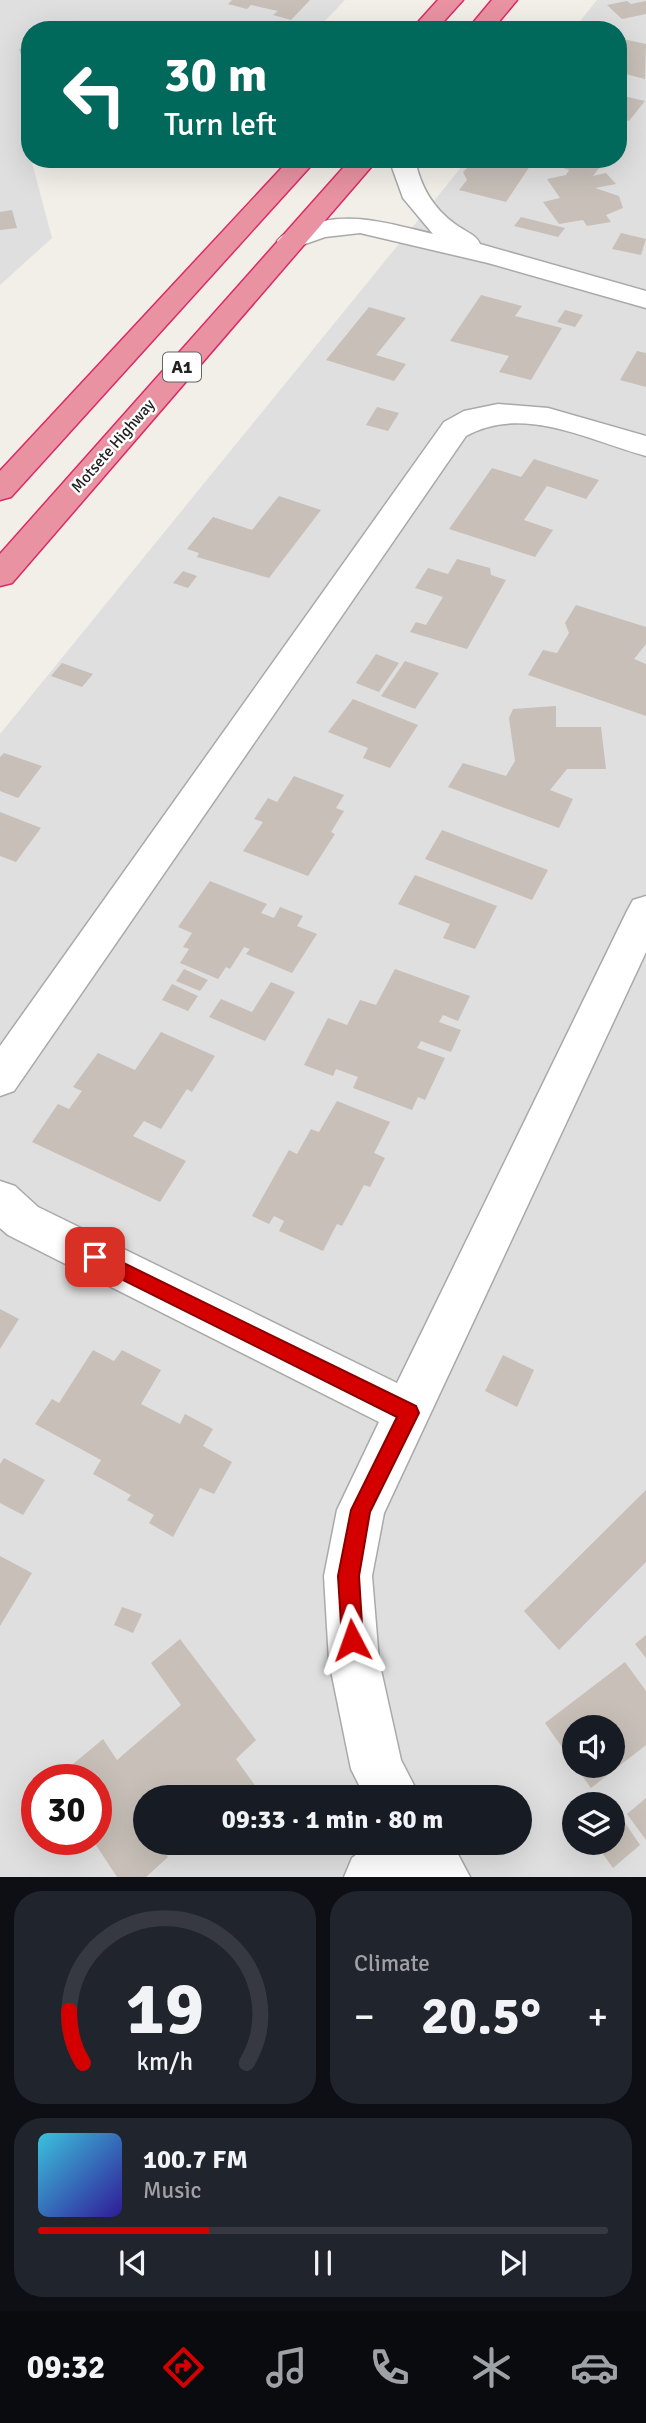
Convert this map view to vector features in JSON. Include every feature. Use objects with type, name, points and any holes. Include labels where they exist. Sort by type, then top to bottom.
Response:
[{"type":"highway","points":[[432,21],[451,0]]},
{"type":"highway","points":[[487,21],[505,0]]},
{"type":"highway","name":"A1","points":[[0,490],[296,168]]},
{"type":"highway","name":"Motsete Highway","points":[[0,575],[357,168]]},
{"type":"street","points":[[403,168],[404,174],[432,218],[455,237],[495,256]]},
{"type":"street","points":[[291,241],[320,229],[360,225],[495,256],[646,300]]},
{"type":"street","points":[[0,1079],[455,429],[469,418],[489,412],[509,411],[646,446]]},
{"type":"street","points":[[387,1785],[377,1769],[354,1661],[348,1576],[361,1510],[410,1413],[646,911]]},
{"type":"street","points":[[0,1200],[23,1221],[410,1413]]},
{"type":"street","points":[[371,1877],[399,1855]]},
{"type":"street","points":[[428,1855],[443,1877]]},
{"type":"shaded area","points":[[0,0],[345,0],[325,21],[21,21],[21,168],[33,168],[52,238],[0,285]]},
{"type":"shaded area","points":[[597,0],[646,0],[646,1877],[0,1877],[0,734],[461,168],[627,168],[627,21],[580,21]]},
{"type":"building","points":[[232,0],[310,0],[291,20],[273,15],[278,11],[251,5],[247,9],[228,4]]},
{"type":"building","points":[[627,1],[631,4],[646,1],[646,14],[622,19],[607,5]]},
{"type":"building","points":[[627,40],[646,44],[645,79],[627,74]]},
{"type":"building","points":[[627,97],[645,101],[629,121]]},
{"type":"building","points":[[467,168],[529,168],[506,202],[459,190],[467,180],[463,172]]},
{"type":"building","points":[[563,168],[599,168],[593,176],[606,173],[616,184],[595,188],[619,196],[623,208],[606,215],[611,222],[587,226],[583,220],[559,224],[543,202],[560,198],[547,179],[566,175],[569,170]]},
{"type":"building","points":[[12,210],[17,228],[0,230],[0,212]]},
{"type":"building","points":[[521,217],[565,228],[558,237],[514,226]]},
{"type":"building","points":[[621,233],[646,239],[641,255],[612,249]]},
{"type":"building","points":[[481,295],[522,306],[515,316],[562,328],[531,380],[499,372],[509,356],[450,341]]},
{"type":"building","points":[[369,307],[406,318],[376,355],[406,364],[394,381],[326,360]]},
{"type":"building","points":[[565,310],[583,315],[575,327],[557,322]]},
{"type":"building","points":[[637,351],[646,353],[646,387],[620,380]]},
{"type":"building","points":[[377,407],[399,413],[388,431],[366,425]]},
{"type":"building","points":[[534,459],[599,480],[586,499],[547,486],[524,520],[553,530],[535,557],[449,529],[492,468],[521,477]]},
{"type":"building","points":[[279,496],[321,510],[269,578],[197,557],[199,553],[187,549],[213,517],[252,530]]},
{"type":"building","points":[[457,559],[490,568],[491,575],[506,580],[467,649],[410,632],[416,622],[426,625],[443,597],[415,588],[428,568],[448,574]]},
{"type":"building","points":[[183,571],[197,576],[188,588],[173,583]]},
{"type":"building","points":[[576,605],[646,627],[646,644],[634,659],[646,664],[646,716],[528,675],[543,650],[557,653],[569,633],[565,623]]},
{"type":"building","points":[[376,654],[399,663],[379,692],[356,683]]},
{"type":"building","points":[[405,661],[439,673],[415,709],[381,696]]},
{"type":"building","points":[[62,663],[93,674],[82,687],[51,676]]},
{"type":"building","points":[[353,699],[418,725],[390,768],[363,758],[368,748],[328,732]]},
{"type":"building","points":[[556,706],[556,727],[601,727],[606,769],[567,769],[550,790],[573,799],[559,828],[448,787],[463,763],[506,776],[515,761],[509,718],[513,709]]},
{"type":"building","points":[[4,753],[42,766],[18,798],[0,791],[0,757]]},
{"type":"building","points":[[294,776],[344,795],[336,808],[344,811],[331,832],[335,834],[308,876],[243,851],[263,822],[254,819],[268,798],[277,802]]},
{"type":"building","points":[[0,812],[41,828],[16,862],[0,856]]},
{"type":"building","points":[[442,830],[548,870],[532,900],[425,859]]},
{"type":"building","points":[[415,875],[497,906],[475,949],[443,938],[450,924],[398,904]]},
{"type":"building","points":[[210,881],[267,904],[261,913],[274,918],[280,907],[303,916],[297,926],[317,934],[292,973],[246,954],[250,949],[244,947],[230,969],[226,967],[218,979],[180,963],[189,949],[183,947],[192,933],[178,927]]},
{"type":"building","points":[[184,969],[208,980],[200,991],[176,981]]},
{"type":"building","points":[[395,969],[470,996],[458,1021],[443,1015],[439,1022],[461,1030],[451,1052],[421,1041],[417,1048],[445,1058],[425,1100],[418,1097],[412,1110],[353,1088],[358,1077],[336,1069],[333,1076],[304,1065],[328,1018],[347,1025],[360,1000],[376,1005]]},
{"type":"building","points":[[271,982],[295,992],[265,1041],[209,1017],[221,999],[252,1012]]},
{"type":"building","points":[[172,984],[198,996],[188,1011],[162,1000]]},
{"type":"building","points":[[161,1032],[215,1056],[192,1092],[187,1089],[161,1129],[144,1121],[133,1136],[186,1161],[160,1202],[32,1142],[58,1104],[69,1109],[82,1091],[73,1087],[98,1053],[135,1070]]},
{"type":"building","points":[[337,1101],[390,1122],[374,1153],[385,1158],[370,1187],[364,1185],[342,1226],[337,1224],[323,1251],[279,1231],[284,1221],[274,1216],[269,1224],[252,1216],[289,1150],[297,1154],[311,1129],[319,1132]]},
{"type":"building","points":[[0,1309],[19,1319],[0,1349]]},
{"type":"building","points":[[93,1350],[114,1361],[122,1350],[161,1370],[141,1404],[180,1424],[185,1414],[213,1429],[203,1446],[232,1462],[214,1494],[200,1488],[173,1537],[149,1523],[154,1515],[127,1500],[131,1495],[93,1474],[101,1460],[35,1424],[52,1399],[59,1403]]},
{"type":"building","points":[[503,1355],[534,1370],[517,1407],[485,1391]]},
{"type":"building","points":[[4,1458],[45,1480],[23,1515],[0,1503],[0,1464]]},
{"type":"building","points":[[646,1490],[646,1562],[559,1650],[524,1611]]},
{"type":"building","points":[[0,1556],[32,1573],[0,1626]]},
{"type":"building","points":[[122,1607],[142,1614],[133,1633],[114,1625]]},
{"type":"building","points":[[646,1635],[646,1658],[635,1644]]},
{"type":"building","points":[[180,1639],[256,1740],[236,1759],[255,1785],[133,1785],[133,1855],[168,1857],[146,1877],[117,1877],[103,1855],[112,1855],[112,1764],[73,1764],[103,1739],[117,1760],[181,1705],[151,1663]]},
{"type":"building","points":[[625,1662],[646,1691],[646,1745],[625,1761],[625,1715],[562,1715],[562,1747],[545,1723]]},
{"type":"building","points":[[584,1778],[604,1778],[591,1788]]},
{"type":"building","points":[[646,1798],[646,1840],[627,1814]]},
{"type":"building","points":[[625,1823],[640,1845],[613,1868],[604,1855],[625,1855]]},
{"type":"route","points":[[95,1257],[410,1413],[361,1510],[348,1576],[352,1640]]}]
